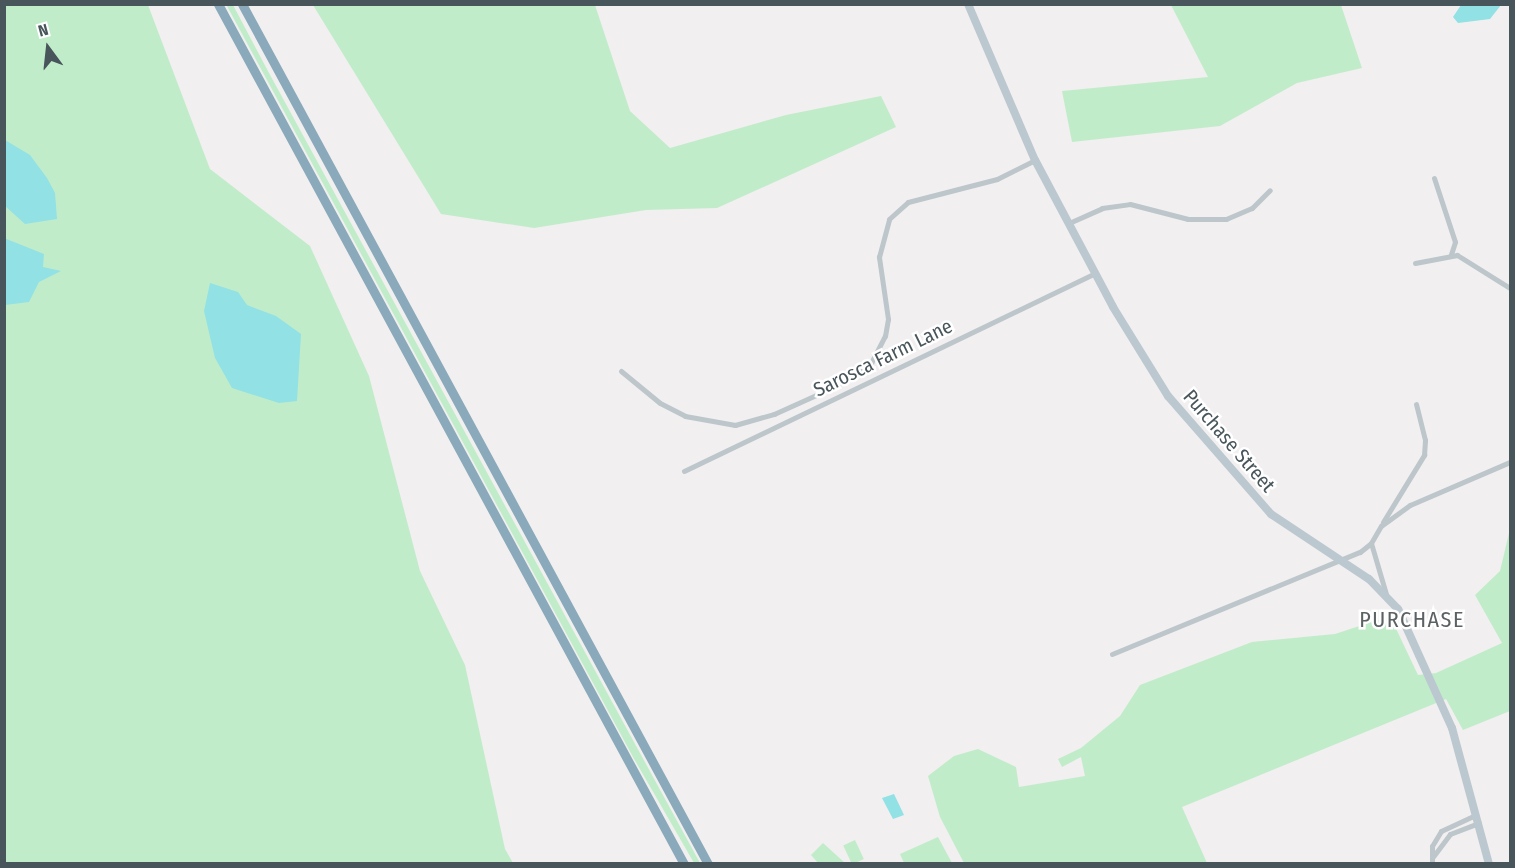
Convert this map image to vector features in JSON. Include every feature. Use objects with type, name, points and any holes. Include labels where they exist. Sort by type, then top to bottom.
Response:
[{"type":"highway","points":[[218,4],[684,864]]},
{"type":"highway","points":[[242,4],[708,864]]},
{"type":"main road","name":"Purchase Street","points":[[968,4],[1035,160],[1095,273],[1168,396],[1237,479],[1270,514],[1386,594],[1398,609],[1441,702],[1458,747],[1489,864]]},
{"type":"street","points":[[621,371],[660,403],[685,416],[735,425],[774,414],[836,386],[872,363],[885,336],[888,319],[879,257],[889,219],[908,202],[997,179],[1035,160]]},
{"type":"street","points":[[1434,178],[1455,242],[1451,254]]},
{"type":"street","points":[[1069,223],[1102,208],[1130,204],[1188,219],[1226,219],[1252,208],[1270,190]]},
{"type":"street","points":[[1415,263],[1451,254],[1510,288]]},
{"type":"street","name":"Sarosca Farm Lane","points":[[684,471],[1095,273]]},
{"type":"street","points":[[1112,654],[1335,559],[1360,552],[1371,543],[1425,455],[1416,404]]},
{"type":"street","points":[[1381,526],[1410,505],[1510,462]]},
{"type":"street","points":[[1371,543],[1386,594]]},
{"type":"street","points":[[1432,861],[1432,846],[1441,831],[1478,819]]},
{"type":"street","points":[[1432,861],[1448,836],[1478,819]]},
{"type":"street","points":[[1441,831],[1448,836]]},
{"type":"green space","points":[[5,5],[148,5],[210,169],[310,246],[369,376],[420,571],[465,665],[505,849],[513,863],[5,864]]},
{"type":"green space","points":[[233,5],[700,863],[694,863],[633,757],[227,6]]},
{"type":"green space","points":[[313,5],[595,5],[630,111],[670,148],[786,115],[881,96],[896,127],[717,208],[646,210],[534,228],[441,214]]},
{"type":"green space","points":[[1171,5],[1341,5],[1362,68],[1297,83],[1220,126],[1072,142],[1062,91],[1208,77]]},
{"type":"green space","points":[[1510,529],[1510,711],[1463,730],[1446,699],[1182,807],[1207,863],[964,863],[940,817],[928,776],[954,756],[978,749],[1016,767],[1019,787],[1085,776],[1081,757],[1062,767],[1058,759],[1081,748],[1120,716],[1140,685],[1252,642],[1335,634],[1390,616],[1418,675],[1436,673],[1502,643],[1475,595],[1500,571]]},
{"type":"green space","points":[[938,837],[952,863],[904,863],[900,854]]},
{"type":"green space","points":[[855,840],[864,859],[852,864],[843,845]]},
{"type":"green space","points":[[823,843],[845,863],[818,863],[811,855]]},
{"type":"water","points":[[1461,5],[1501,5],[1490,19],[1458,23],[1453,17]]},
{"type":"water","points":[[5,140],[30,155],[47,178],[55,193],[57,219],[25,224],[5,206]]},
{"type":"water","points":[[4,238],[44,254],[43,267],[61,271],[39,282],[29,302],[5,305]]},
{"type":"water","points":[[210,283],[238,292],[247,305],[276,316],[301,334],[297,401],[279,403],[232,388],[215,358],[204,311]]},
{"type":"water","points":[[894,794],[904,815],[893,819],[882,798]]},
{"type":"district","name":"PURCHASE","points":[[1412,620]]}]
